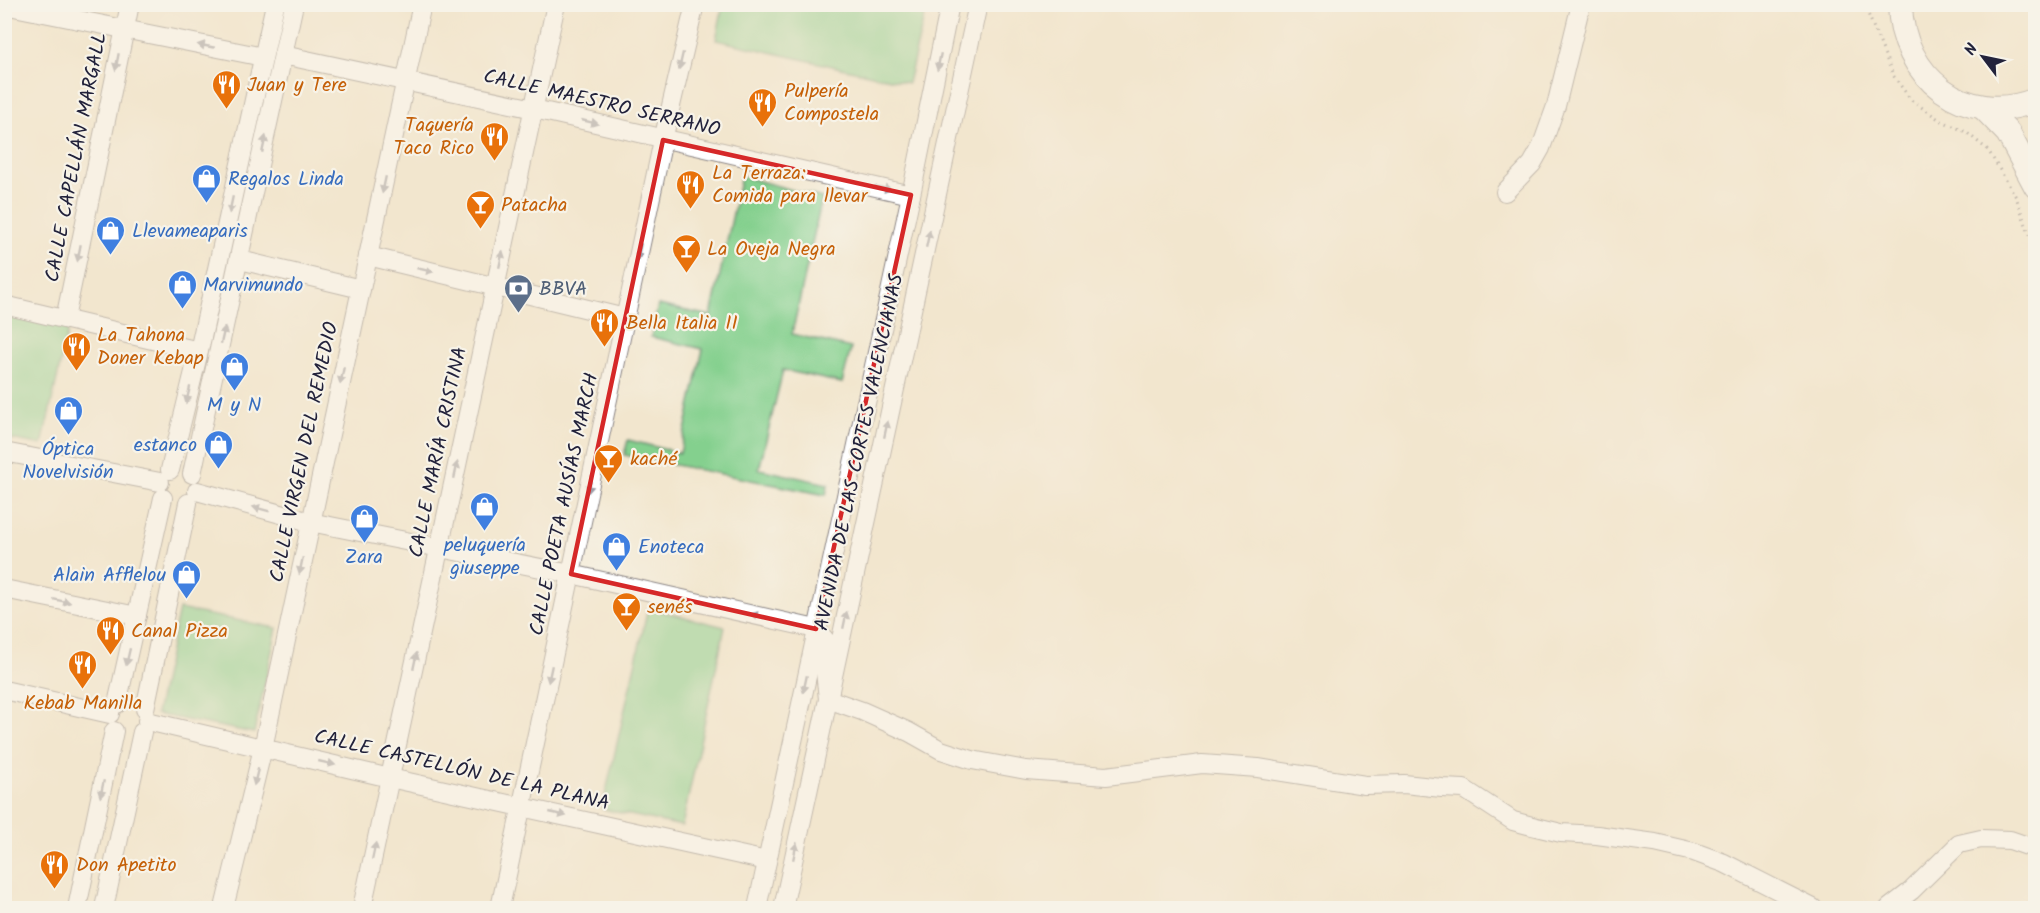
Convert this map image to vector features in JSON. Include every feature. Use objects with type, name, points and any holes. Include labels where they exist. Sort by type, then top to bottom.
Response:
[{"type":"main road","points":[[1895,10],[1911,55],[1934,84],[1949,94],[1966,102],[2004,108],[2036,100]]},
{"type":"main road","points":[[1983,106],[2008,133],[2036,186]]},
{"type":"street","name":"CALLE CAPELLÁN MARGALL","points":[[65,319],[130,4]]},
{"type":"street","points":[[77,909],[114,716],[164,483],[199,351],[275,4]]},
{"type":"street","points":[[104,909],[294,4]]},
{"type":"street","name":"CALLE VIRGEN DEL REMEDIO","points":[[224,909],[263,748],[422,4]]},
{"type":"street","name":"CALLE MARÍA CRISTINA","points":[[362,909],[556,4]]},
{"type":"street","name":"CALLE POETA AUSÍAS MARCH","points":[[500,909],[663,140],[695,4]]},
{"type":"street","name":"AVENIDA DE LAS CORTES VALENCIANAS","points":[[757,909],[950,4]]},
{"type":"street","name":"AVENIDA DE LAS CORTES VALENCIANAS","points":[[783,909],[978,4]]},
{"type":"street","points":[[1505,192],[1532,164],[1541,148],[1556,106],[1581,4]]},
{"type":"street","points":[[4,5],[263,57]]},
{"type":"street","name":"CALLE MAESTRO SERRANO","points":[[283,55],[534,109],[911,195]]},
{"type":"street","points":[[368,256],[625,318]]},
{"type":"street","points":[[240,260],[361,289]]},
{"type":"street","points":[[4,305],[199,351]]},
{"type":"street","points":[[4,452],[164,483]]},
{"type":"street","points":[[164,483],[182,468],[192,489],[310,522],[571,574],[816,629],[828,643],[825,670],[828,699],[909,732],[941,750],[972,760],[1026,770],[1106,776],[1202,764],[1258,768],[1365,785],[1404,784],[1464,789],[1514,821],[1532,826],[1561,833],[1597,835],[1654,843],[1694,852],[1724,863],[1813,909]]},
{"type":"street","points":[[164,483],[173,505],[179,506],[192,489]]},
{"type":"street","points":[[4,589],[137,616]]},
{"type":"street","points":[[4,690],[114,716]]},
{"type":"street","points":[[122,701],[135,701],[144,721],[137,736],[124,737],[114,716],[122,701]]},
{"type":"street","name":"CALLE CASTELLÓN DE LA PLANA","points":[[144,721],[767,861]]},
{"type":"street","points":[[1889,909],[1959,844],[1981,839],[2010,840],[2036,849]]},
{"type":"path","points":[[1864,4],[1893,75],[1911,100],[1940,120],[1966,132],[1988,150],[2016,197],[2036,253]]},
{"type":"highlighted area","points":[[663,140],[911,195],[816,629],[571,574]]},
{"type":"green space","points":[[723,4],[927,5],[908,83],[716,40]]},
{"type":"green space","points":[[741,176],[822,198],[792,334],[851,348],[842,383],[783,370],[759,469],[828,484],[826,495],[624,455],[628,440],[680,453],[703,349],[651,337],[658,305],[711,316]]},
{"type":"green space","points":[[4,307],[70,321],[42,445],[5,438]]},
{"type":"green space","points":[[648,608],[725,627],[682,826],[602,809]]},
{"type":"green space","points":[[179,609],[277,628],[254,733],[156,714]]},
{"type":"place","name":"Juan y Tere","points":[[226,110]]},
{"type":"place","name":"Pulpería Compostela","points":[[763,128]]},
{"type":"place","name":"Taquería Taco Rico","points":[[495,162]]},
{"type":"place","name":"Regalos Linda","points":[[207,204]]},
{"type":"place","name":"La Terraza: Comida para llevar","points":[[691,210]]},
{"type":"place","name":"Patacha","points":[[480,230]]},
{"type":"place","name":"Llevameaparis","points":[[111,256]]},
{"type":"place","name":"La Oveja Negra","points":[[686,274]]},
{"type":"place","name":"Marvimundo","points":[[182,310]]},
{"type":"place","name":"BBVA","points":[[518,314]]},
{"type":"place","name":"Bella Italia II","points":[[605,348]]},
{"type":"place","name":"La Tahona Doner Kebap","points":[[76,372]]},
{"type":"place","name":"M y N","points":[[234,392]]},
{"type":"place","name":"Óptica Novelvisión","points":[[68,436]]},
{"type":"place","name":"estanco","points":[[218,470]]},
{"type":"place","name":"kaché","points":[[609,484]]},
{"type":"place","name":"peluquería giuseppe","points":[[485,532]]},
{"type":"place","name":"Zara","points":[[364,544]]},
{"type":"place","name":"Enoteca","points":[[617,572]]},
{"type":"place","name":"Alain Afflelou","points":[[187,600]]},
{"type":"place","name":"senés","points":[[626,632]]},
{"type":"place","name":"Canal Pizza","points":[[110,656]]},
{"type":"place","name":"Kebab Manilla","points":[[83,690]]},
{"type":"place","name":"Don Apetito","points":[[55,890]]}]
